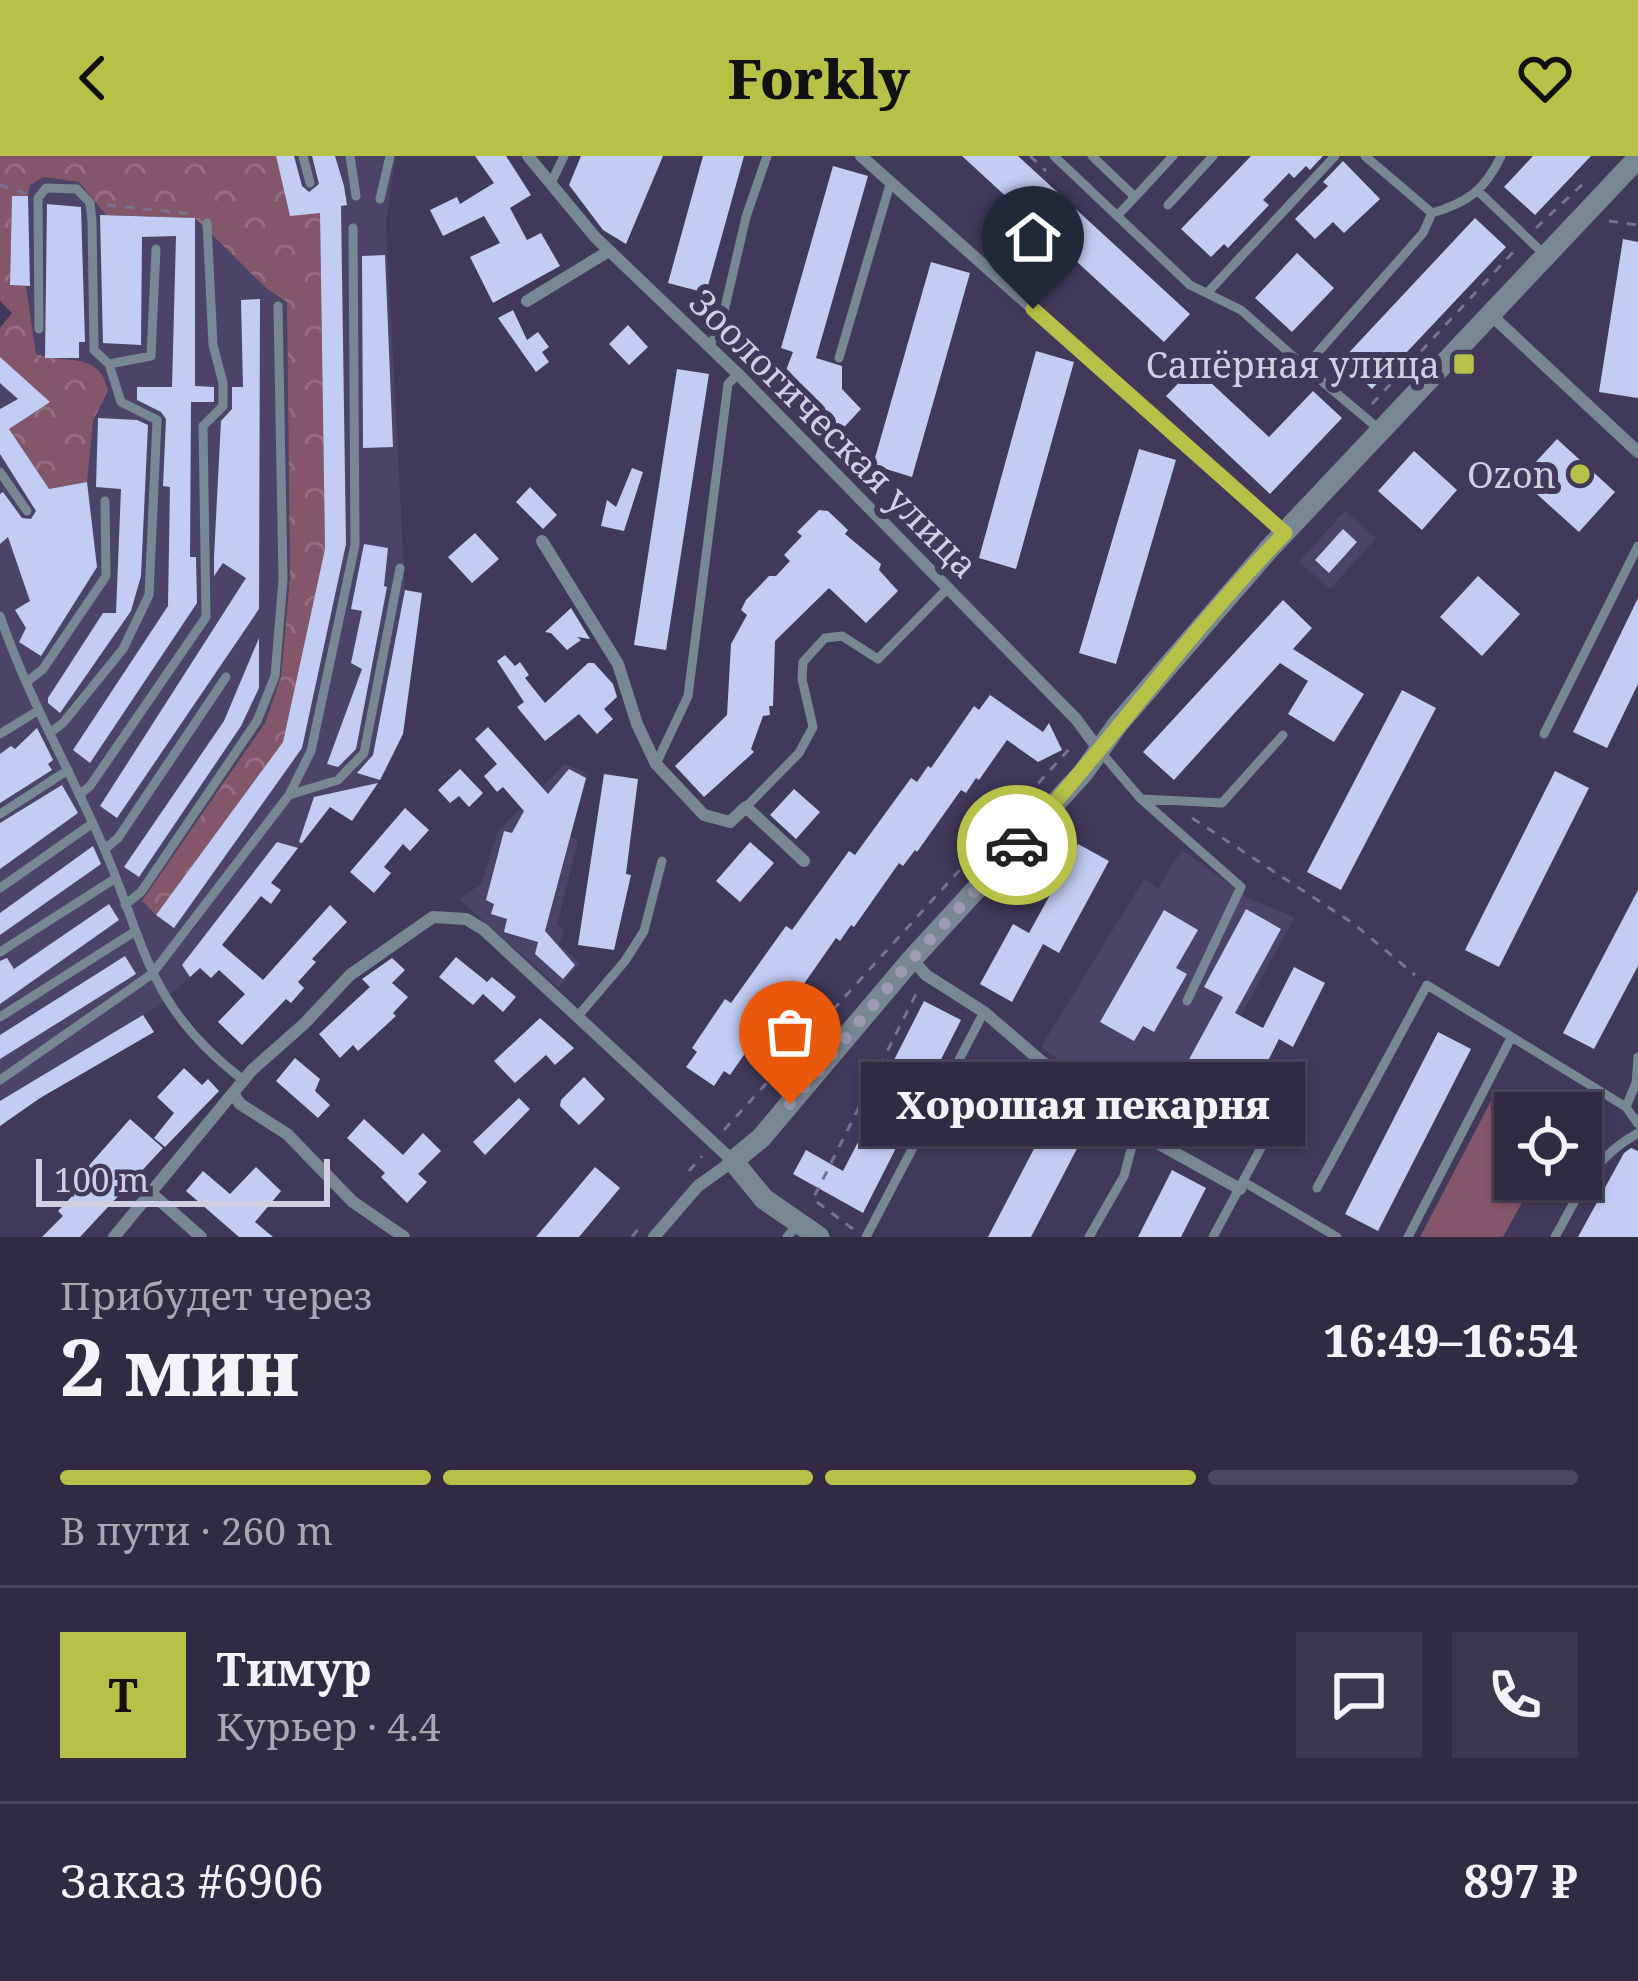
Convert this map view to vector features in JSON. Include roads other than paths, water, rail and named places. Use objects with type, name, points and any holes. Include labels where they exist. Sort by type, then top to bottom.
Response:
[{"type":"street","name":"Зоологическая улица","points":[[528,156],[609,251],[738,374],[1099,750]]},
{"type":"street","points":[[861,156],[1285,533]]},
{"type":"street","points":[[654,1237],[698,1186],[761,1138],[919,967],[1285,533],[1371,421],[1490,314],[1638,158]]},
{"type":"street","points":[[527,301],[609,251]]},
{"type":"street","points":[[1490,314],[1638,452]]},
{"type":"street","points":[[542,541],[619,664],[637,724],[656,764],[704,815],[730,822],[746,807],[804,862]]},
{"type":"street","points":[[114,1237],[242,1079],[350,975],[421,925],[448,915],[483,929],[715,1141],[793,1230],[819,1237]]},
{"type":"street","points":[[919,967],[1136,1132],[1242,1185]]},
{"type":"street","points":[[232,1093],[287,1134],[353,1202],[404,1237]]},
{"type":"street","points":[[150,1192],[201,1237]]},
{"type":"lane","points":[[303,156],[310,183]]},
{"type":"lane","points":[[350,156],[356,196]]},
{"type":"lane","points":[[380,199],[390,156]]},
{"type":"lane","points":[[551,183],[564,156]]},
{"type":"lane","points":[[708,345],[718,333],[746,217],[767,156]]},
{"type":"lane","points":[[1054,156],[1190,285],[1241,310],[1371,421]]},
{"type":"lane","points":[[1092,156],[1135,197]]},
{"type":"lane","points":[[1117,216],[1174,156]]},
{"type":"lane","points":[[1168,205],[1213,156]]},
{"type":"lane","points":[[1209,291],[1335,156]]},
{"type":"lane","points":[[1365,156],[1432,213]]},
{"type":"lane","points":[[1432,213],[1467,203],[1492,176],[1502,156]]},
{"type":"lane","points":[[839,358],[891,182]]},
{"type":"lane","points":[[39,329],[38,198],[46,188],[77,189],[90,203],[92,220],[94,350],[109,364],[121,402],[157,420],[149,596],[122,649],[63,723],[50,732]]},
{"type":"lane","points":[[1478,191],[1546,255]]},
{"type":"lane","points":[[1217,358],[1241,379],[1305,367],[1424,232],[1432,213]]},
{"type":"lane","points":[[79,795],[90,786],[206,617],[203,426],[223,406],[223,382],[213,346],[207,223]]},
{"type":"lane","points":[[0,1080],[152,974],[289,795],[311,752],[355,545],[353,228]]},
{"type":"lane","points":[[109,364],[151,356],[156,250]]},
{"type":"lane","points":[[125,905],[141,892],[257,721],[274,676],[284,579],[278,306]]},
{"type":"lane","points":[[656,764],[688,697],[728,384],[738,374]]},
{"type":"lane","points":[[0,472],[27,511]]},
{"type":"lane","points":[[28,680],[43,669],[106,576],[105,501]]},
{"type":"lane","points":[[1544,734],[1638,546]]},
{"type":"lane","points":[[289,795],[338,780],[364,753],[400,568]]},
{"type":"lane","points":[[746,807],[799,753],[813,727],[802,680],[803,662],[825,638],[842,636],[878,659],[947,589]]},
{"type":"lane","points":[[0,616],[5,648],[28,680],[105,849],[163,997],[189,1034],[242,1079]]},
{"type":"lane","points":[[105,849],[118,838],[226,677]]},
{"type":"lane","points":[[0,734],[39,710]]},
{"type":"lane","points":[[1141,799],[1222,803],[1283,735]]},
{"type":"lane","points":[[1099,750],[1141,799],[1241,887],[1187,1001]]},
{"type":"lane","points":[[0,814],[68,770]]},
{"type":"lane","points":[[0,888],[93,823]]},
{"type":"lane","points":[[578,1016],[644,931],[662,861]]},
{"type":"lane","points":[[0,952],[116,878]]},
{"type":"lane","points":[[0,1017],[134,932]]},
{"type":"lane","points":[[1317,1188],[1427,985],[1626,1107],[1638,1128],[1597,1164],[1555,1237]]},
{"type":"lane","points":[[864,1237],[984,1012]]},
{"type":"lane","points":[[1408,1237],[1511,1038]]},
{"type":"lane","points":[[1626,1107],[1636,1084],[1638,1057]]},
{"type":"lane","points":[[1213,1237],[1299,1077]]},
{"type":"lane","points":[[1089,1237],[1124,1176],[1136,1132]]},
{"type":"lane","points":[[1242,1185],[1337,1237]]},
{"type":"lane","points":[[1306,1237],[1313,1223]]},
{"type":"place","name":"Сапёрная улица","points":[[1464,364]]},
{"type":"place","name":"Ozon","points":[[1580,474]]},
{"type":"place","name":"Хорошая пекарня","points":[[790,1104]]}]
